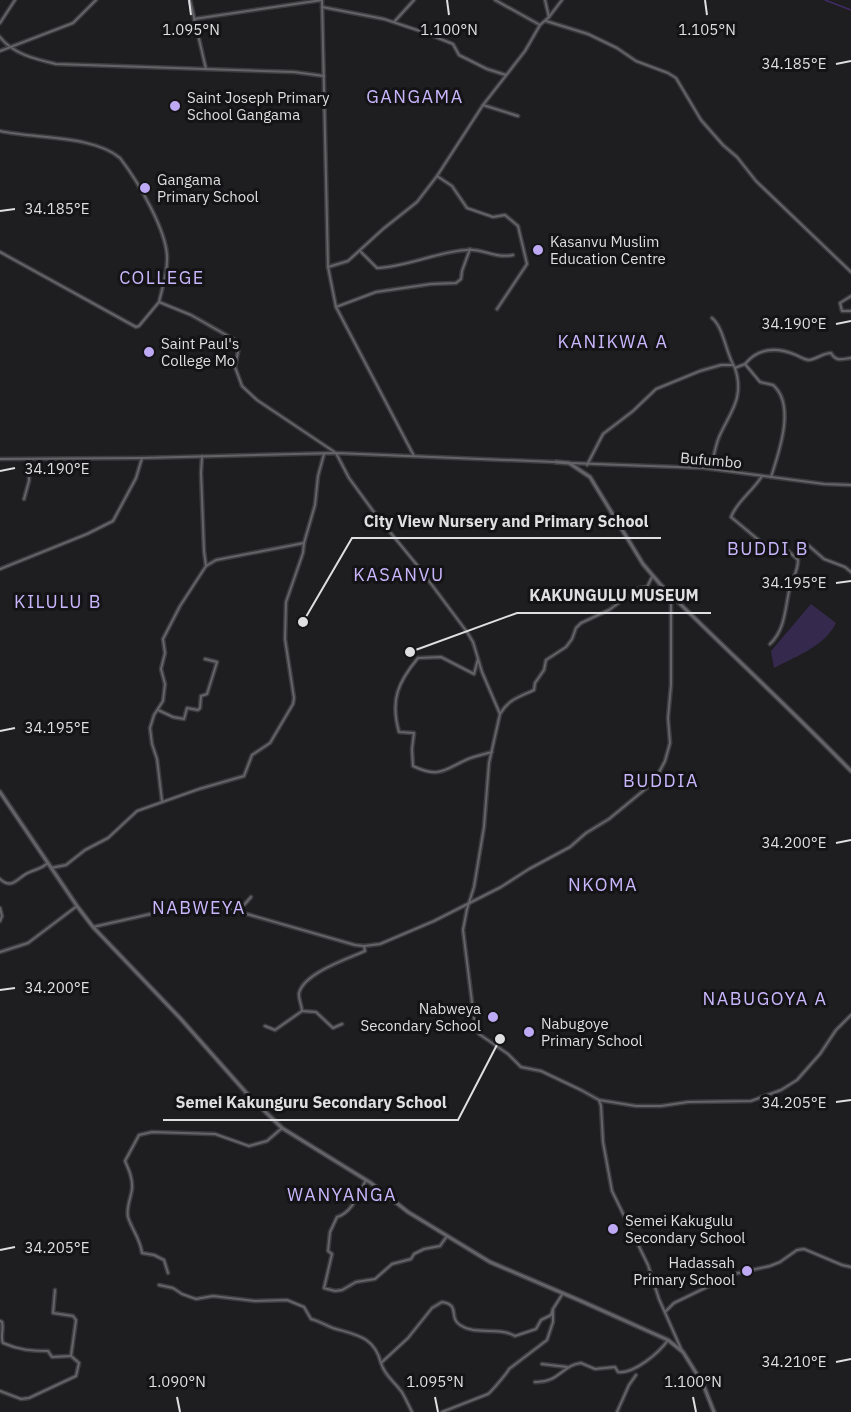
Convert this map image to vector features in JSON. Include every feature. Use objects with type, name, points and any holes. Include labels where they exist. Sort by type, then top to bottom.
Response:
[{"type":"street","points":[[0,23],[15,0]]},
{"type":"street","points":[[0,51],[73,24],[96,0]]},
{"type":"street","points":[[190,0],[206,69]]},
{"type":"street","points":[[273,0],[273,6]]},
{"type":"street","points":[[194,19],[322,0],[328,267],[336,308],[414,456]]},
{"type":"street","points":[[394,22],[414,0]]},
{"type":"street","points":[[495,0],[540,26]]},
{"type":"street","points":[[545,0],[549,16]]},
{"type":"street","points":[[328,267],[344,264],[383,229],[411,208],[437,176],[483,105],[540,26],[562,0]]},
{"type":"street","points":[[322,7],[394,22],[453,44],[459,55],[506,75]]},
{"type":"street","points":[[546,21],[597,38],[636,61],[676,78],[701,120],[723,145],[737,157],[756,181],[851,272]]},
{"type":"street","points":[[0,37],[8,47],[37,60],[56,64],[294,72],[324,76]]},
{"type":"street","points":[[483,105],[518,116]]},
{"type":"street","points":[[0,131],[82,142],[114,153],[120,158],[157,220],[168,260],[159,303],[136,327],[0,252]]},
{"type":"street","points":[[437,176],[452,186],[467,208],[493,217],[505,215],[518,226],[527,264],[497,309]]},
{"type":"street","points":[[360,251],[372,265],[380,268],[470,249],[495,256],[513,255]]},
{"type":"street","points":[[336,308],[376,292],[431,284],[456,283],[461,279],[470,249]]},
{"type":"street","points":[[851,296],[840,303],[842,311],[851,311]]},
{"type":"street","points":[[159,303],[191,315],[235,340],[239,346],[235,367],[242,386],[257,400],[336,453],[356,487],[467,632],[473,642],[482,672],[500,714]]},
{"type":"street","points":[[711,469],[717,440],[732,414],[739,392],[739,378],[730,360],[727,344],[716,321],[712,318]]},
{"type":"street","points":[[587,465],[603,434],[633,411],[656,389],[721,365],[745,364],[753,355],[772,348],[795,354],[806,360],[828,353],[831,353],[837,360],[851,358]]},
{"type":"street","points":[[745,364],[760,382],[773,385],[779,390],[785,405],[783,436],[771,477]]},
{"type":"street","points":[[0,459],[336,453],[569,463],[590,477],[643,564],[671,595],[824,742],[851,771]]},
{"type":"street","points":[[51,868],[66,865],[85,850],[114,834],[137,811],[244,776],[252,755],[270,743],[291,709],[294,698],[284,627],[286,602],[301,561],[315,505],[318,476],[324,454]]},
{"type":"street","points":[[202,456],[204,551],[207,566]]},
{"type":"street","points":[[0,568],[87,534],[113,521],[136,478],[141,458]]},
{"type":"street","points":[[24,499],[29,481],[29,459]]},
{"type":"street","name":"Bufumbo","points":[[569,463],[711,469],[824,484],[851,485]]},
{"type":"street","points":[[762,476],[740,502],[731,517],[761,542],[785,548],[795,556],[798,566],[788,598],[788,609],[770,644]]},
{"type":"street","points":[[162,802],[157,759],[150,728],[163,701],[165,684],[161,669],[165,653],[163,639],[180,606],[207,566],[230,556],[304,543]]},
{"type":"street","points":[[795,556],[808,545],[824,559],[845,567],[851,572]]},
{"type":"street","points":[[652,574],[647,587],[639,588],[609,610],[587,619],[576,628],[566,647],[546,660],[544,670],[535,683],[534,690],[514,698],[500,714],[488,771],[484,827],[463,930],[478,1033],[508,1054],[521,1067],[541,1071],[599,1100],[636,1106],[661,1106],[688,1102],[751,1101],[781,1090],[797,1080],[820,1054],[836,1030],[851,1015]]},
{"type":"street","points":[[93,927],[212,904],[364,946],[391,940],[445,916],[470,901],[501,887],[570,847],[586,833],[615,814],[656,778],[665,761],[670,743],[668,718],[671,685],[671,595]]},
{"type":"street","points":[[478,658],[474,674],[441,657],[418,657],[402,681],[394,714],[399,732],[414,733],[411,749],[413,766],[428,774],[450,770],[469,759],[492,752]]},
{"type":"street","points":[[158,710],[184,719],[187,708],[198,710],[201,708],[201,696],[207,694],[217,662],[205,659]]},
{"type":"street","points":[[0,792],[93,927],[187,1026],[250,1097],[282,1128],[366,1180],[408,1212],[501,1268],[668,1340],[683,1352]]},
{"type":"street","points":[[0,879],[6,884],[13,884],[29,872],[38,870],[48,863]]},
{"type":"street","points":[[230,910],[244,905],[251,897]]},
{"type":"street","points":[[0,951],[28,943],[77,906]]},
{"type":"street","points":[[462,906],[465,916]]},
{"type":"street","points":[[0,908],[2,916],[0,921]]},
{"type":"street","points":[[302,1011],[299,993],[305,981],[328,966],[364,951],[364,946]]},
{"type":"street","points":[[265,1026],[275,1030],[302,1011],[316,1012],[333,1028],[342,1024]]},
{"type":"street","points":[[599,1100],[603,1142],[612,1191],[648,1265],[683,1352],[703,1384],[714,1412]]},
{"type":"street","points":[[168,1273],[164,1260],[142,1253],[140,1240],[128,1217],[132,1177],[125,1161],[140,1135],[152,1132],[215,1134],[249,1146],[267,1141],[282,1128]]},
{"type":"street","points":[[366,1180],[344,1215],[337,1217],[330,1232],[328,1251],[332,1254],[324,1288],[342,1290],[356,1282],[375,1279],[392,1264],[411,1259],[414,1254],[424,1249],[440,1246],[447,1236]]},
{"type":"street","points":[[666,1311],[674,1303],[734,1274],[770,1266],[797,1250],[804,1249],[851,1267]]},
{"type":"street","points":[[159,1285],[173,1288],[196,1299],[213,1296],[255,1301],[287,1300],[304,1307],[311,1319],[342,1331],[358,1334],[377,1349],[385,1374],[403,1392],[404,1400],[412,1412]]},
{"type":"street","points":[[54,1290],[52,1312],[73,1316],[76,1320],[71,1356]]},
{"type":"street","points":[[381,1363],[408,1338],[432,1308],[442,1302],[453,1307],[453,1316],[463,1327],[506,1331],[515,1336],[536,1329],[541,1320],[551,1315],[563,1293]]},
{"type":"street","points":[[442,1412],[481,1398],[492,1391],[498,1380],[507,1376],[509,1369],[547,1340],[554,1322],[553,1309]]},
{"type":"street","points":[[0,1321],[4,1328],[3,1343],[27,1351],[48,1351],[52,1357],[71,1356],[80,1365],[73,1378],[29,1398],[21,1399],[0,1391]]},
{"type":"street","points":[[542,1364],[564,1368],[581,1363],[596,1369],[615,1367],[618,1372],[628,1371],[653,1356],[668,1340]]},
{"type":"street","points":[[535,1382],[554,1379],[569,1366]]},
{"type":"street","points":[[617,1412],[636,1375]]},
{"type":"shaded area","points":[[811,604],[836,623],[825,638],[817,644],[774,668],[771,651]]},
{"type":"waterway","points":[[825,0],[851,10]]},
{"type":"place","name":"Saint Joseph Primary School Gangama","points":[[175,106]]},
{"type":"place","name":"Gangama Primary School","points":[[145,188]]},
{"type":"place","name":"Kasanvu Muslim Education Centre","points":[[538,250]]},
{"type":"place","name":"Saint Paul's College Mo","points":[[149,352]]},
{"type":"place","name":"City View Nursery and Primary School","points":[[303,622]]},
{"type":"place","name":"KAKUNGULU MUSEUM","points":[[410,652]]},
{"type":"place","name":"Nabweya Secondary School","points":[[493,1017]]},
{"type":"place","name":"Nabugoye Primary School","points":[[529,1032]]},
{"type":"place","name":"Semei Kakunguru Secondary School","points":[[500,1039]]},
{"type":"place","name":"Semei Kakugulu Secondary School","points":[[613,1229]]},
{"type":"place","name":"Hadassah Primary School","points":[[747,1271]]},
{"type":"district","name":"GANGAMA","points":[[415,96]]},
{"type":"district","name":"COLLEGE","points":[[162,277]]},
{"type":"district","name":"KANIKWA A","points":[[613,341]]},
{"type":"district","name":"BUDDI B","points":[[768,548]]},
{"type":"district","name":"KASANVU","points":[[399,574]]},
{"type":"district","name":"KILULU B","points":[[58,601]]},
{"type":"district","name":"BUDDIA","points":[[661,780]]},
{"type":"district","name":"NKOMA","points":[[603,884]]},
{"type":"district","name":"NABWEYA","points":[[199,907]]},
{"type":"district","name":"NABUGOYA A","points":[[765,998]]},
{"type":"district","name":"WANYANGA","points":[[342,1194]]}]
